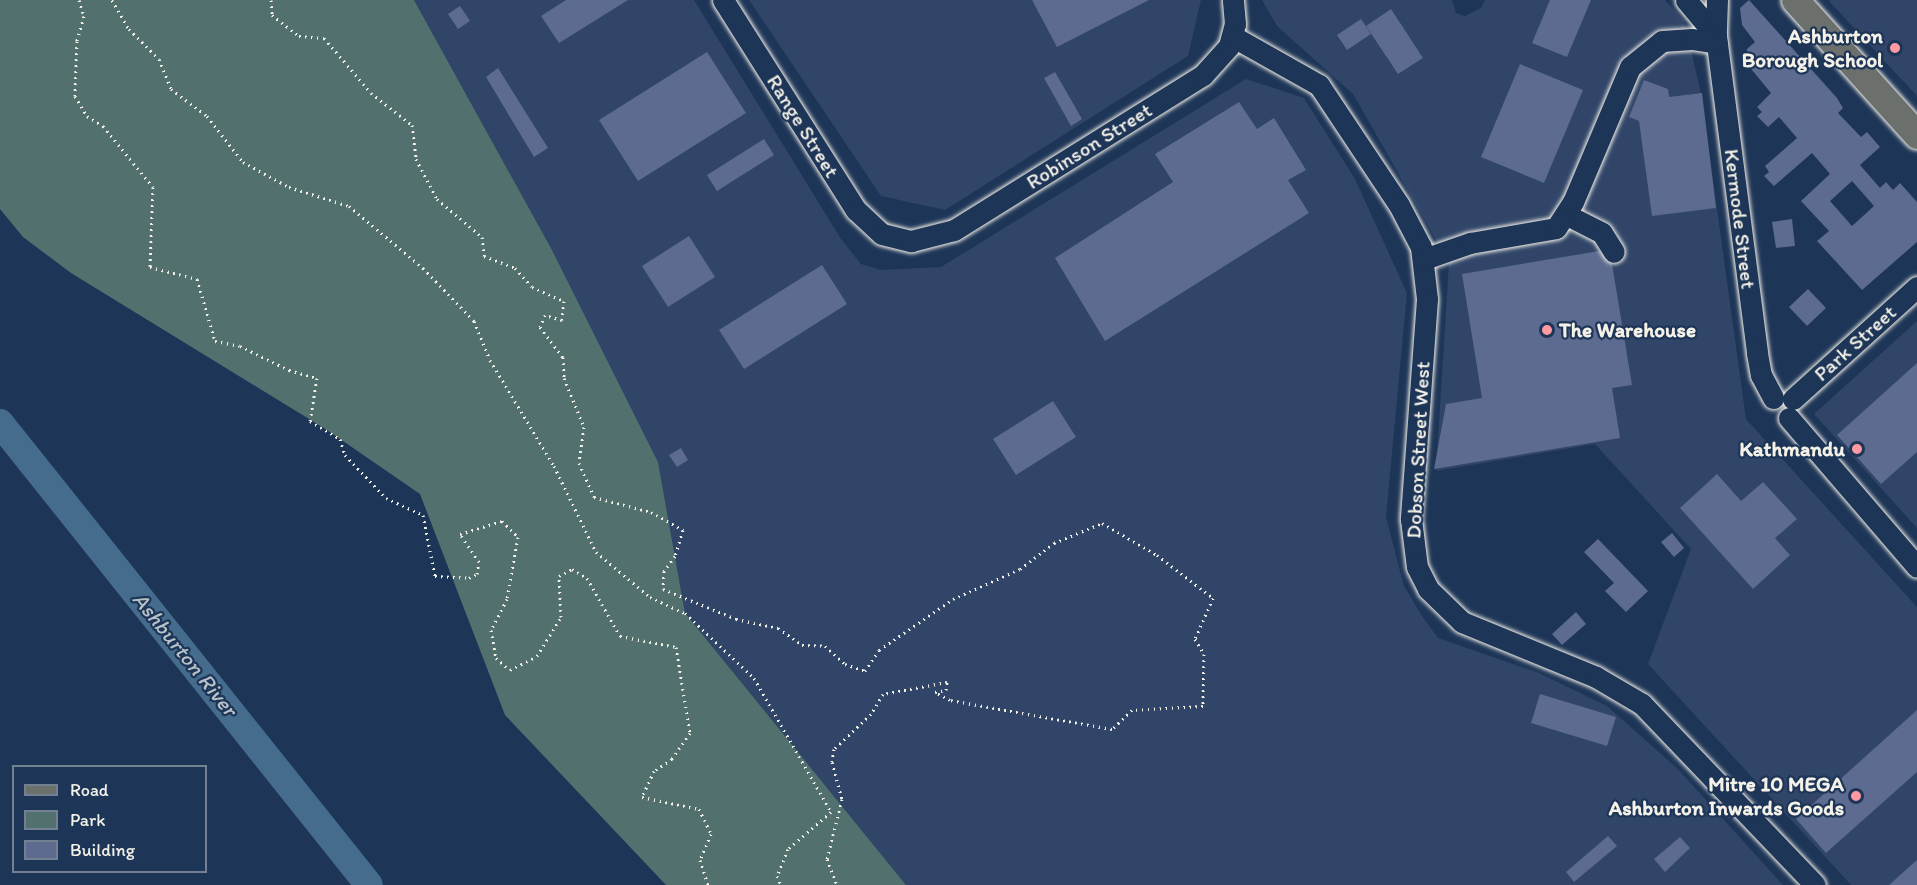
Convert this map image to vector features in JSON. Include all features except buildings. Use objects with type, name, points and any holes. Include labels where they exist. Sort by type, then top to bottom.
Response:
[{"type":"main road","points":[[1795,0],[1917,135]]},
{"type":"street","name":"Range Street","points":[[723,0],[856,210],[876,230],[895,239]]},
{"type":"street","name":"Robinson Street","points":[[895,239],[927,239],[954,230],[1203,75],[1223,56],[1232,36],[1233,0]]},
{"type":"street","points":[[1686,0],[1717,40]]},
{"type":"street","name":"Kermode Street","points":[[1717,0],[1717,40],[1761,375],[1913,555]]},
{"type":"street","name":"Dobson Street West","points":[[1232,36],[1304,73],[1334,102],[1411,226],[1424,259],[1427,299],[1411,519],[1417,567],[1428,589],[1443,607],[1469,626],[1596,677],[1642,704],[1815,885]]},
{"type":"street","points":[[1424,259],[1470,243],[1546,232],[1563,222],[1630,67],[1662,41],[1717,40]]},
{"type":"street","points":[[1567,214],[1602,233],[1614,252]]},
{"type":"street","name":"Park Street","points":[[1785,405],[1917,287]]},
{"type":"path","points":[[79,0],[84,16],[77,41],[75,96],[87,116],[103,126],[153,187],[150,267],[197,279],[215,341],[240,346],[289,370],[317,378],[310,421],[340,440],[350,462],[386,498],[423,514],[435,576],[469,578],[477,574],[479,562],[460,534],[502,521],[518,537],[507,599],[491,630],[496,658],[510,670],[537,656],[561,617],[559,576],[572,569],[587,578],[620,636],[676,647],[690,733],[672,759],[654,771],[642,797],[699,810],[711,834],[700,860],[708,885]]},
{"type":"path","points":[[112,0],[129,29],[159,58],[171,89],[207,116],[243,162],[289,187],[349,206],[423,268],[474,321],[490,360],[554,466],[596,552],[650,597],[685,613],[754,678],[831,812],[788,849],[777,876],[781,885]]},
{"type":"path","points":[[271,0],[272,15],[299,36],[324,38],[370,93],[412,125],[416,159],[436,199],[482,237],[484,256],[514,268],[532,287],[564,301],[562,320],[545,315],[540,327],[563,357],[564,378],[584,427],[579,463],[594,497],[651,512],[683,530],[675,556],[664,571],[663,589],[736,618],[778,628],[802,645],[825,646],[845,664],[865,671],[879,650],[953,599],[1020,569],[1054,543],[1102,523],[1157,555],[1213,598],[1195,639],[1204,654],[1203,706],[1132,710],[1112,729],[1054,723],[1001,706],[950,700],[935,692],[946,690],[947,682],[883,694],[871,714],[834,749],[832,762],[842,799],[827,859],[837,885]]},
{"type":"shaded area","points":[[414,0],[694,0],[841,239],[861,264],[881,270],[941,267],[1246,79],[1304,98],[1355,179],[1407,293],[1386,517],[1404,586],[1422,616],[1438,638],[1539,673],[1607,706],[1678,769],[1783,885],[906,885],[685,613],[658,462],[552,250]]},
{"type":"shaded area","points":[[749,0],[1201,0],[1188,56],[945,210],[881,196]]},
{"type":"shaded area","points":[[1262,0],[1452,0],[1456,13],[1465,16],[1481,8],[1485,0],[1665,0],[1684,21],[1701,93],[1746,419],[1917,607],[1917,885],[1851,885],[1648,664],[1691,549],[1595,444],[1436,471],[1449,262],[1353,94],[1277,26]]},
{"type":"shaded area","name":"Ashburton Borough School","points":[[1828,0],[1917,0],[1917,96]]},
{"type":"shaded area","points":[[1917,321],[1917,528],[1814,414]]},
{"type":"green space","points":[[0,0],[414,0],[552,250],[658,462],[685,613],[906,885],[666,885],[505,715],[420,494],[327,430],[71,273],[23,237],[0,209]]},
{"type":"waterway","name":"Ashburton River","points":[[0,423],[369,885]]},
{"type":"place","name":"Ashburton Borough School","points":[[1895,48]]},
{"type":"place","name":"The Warehouse","points":[[1547,330]]},
{"type":"place","name":"Kathmandu","points":[[1857,449]]},
{"type":"place","name":"Mitre 10 MEGA Ashburton Inwards Goods","points":[[1856,796]]}]
